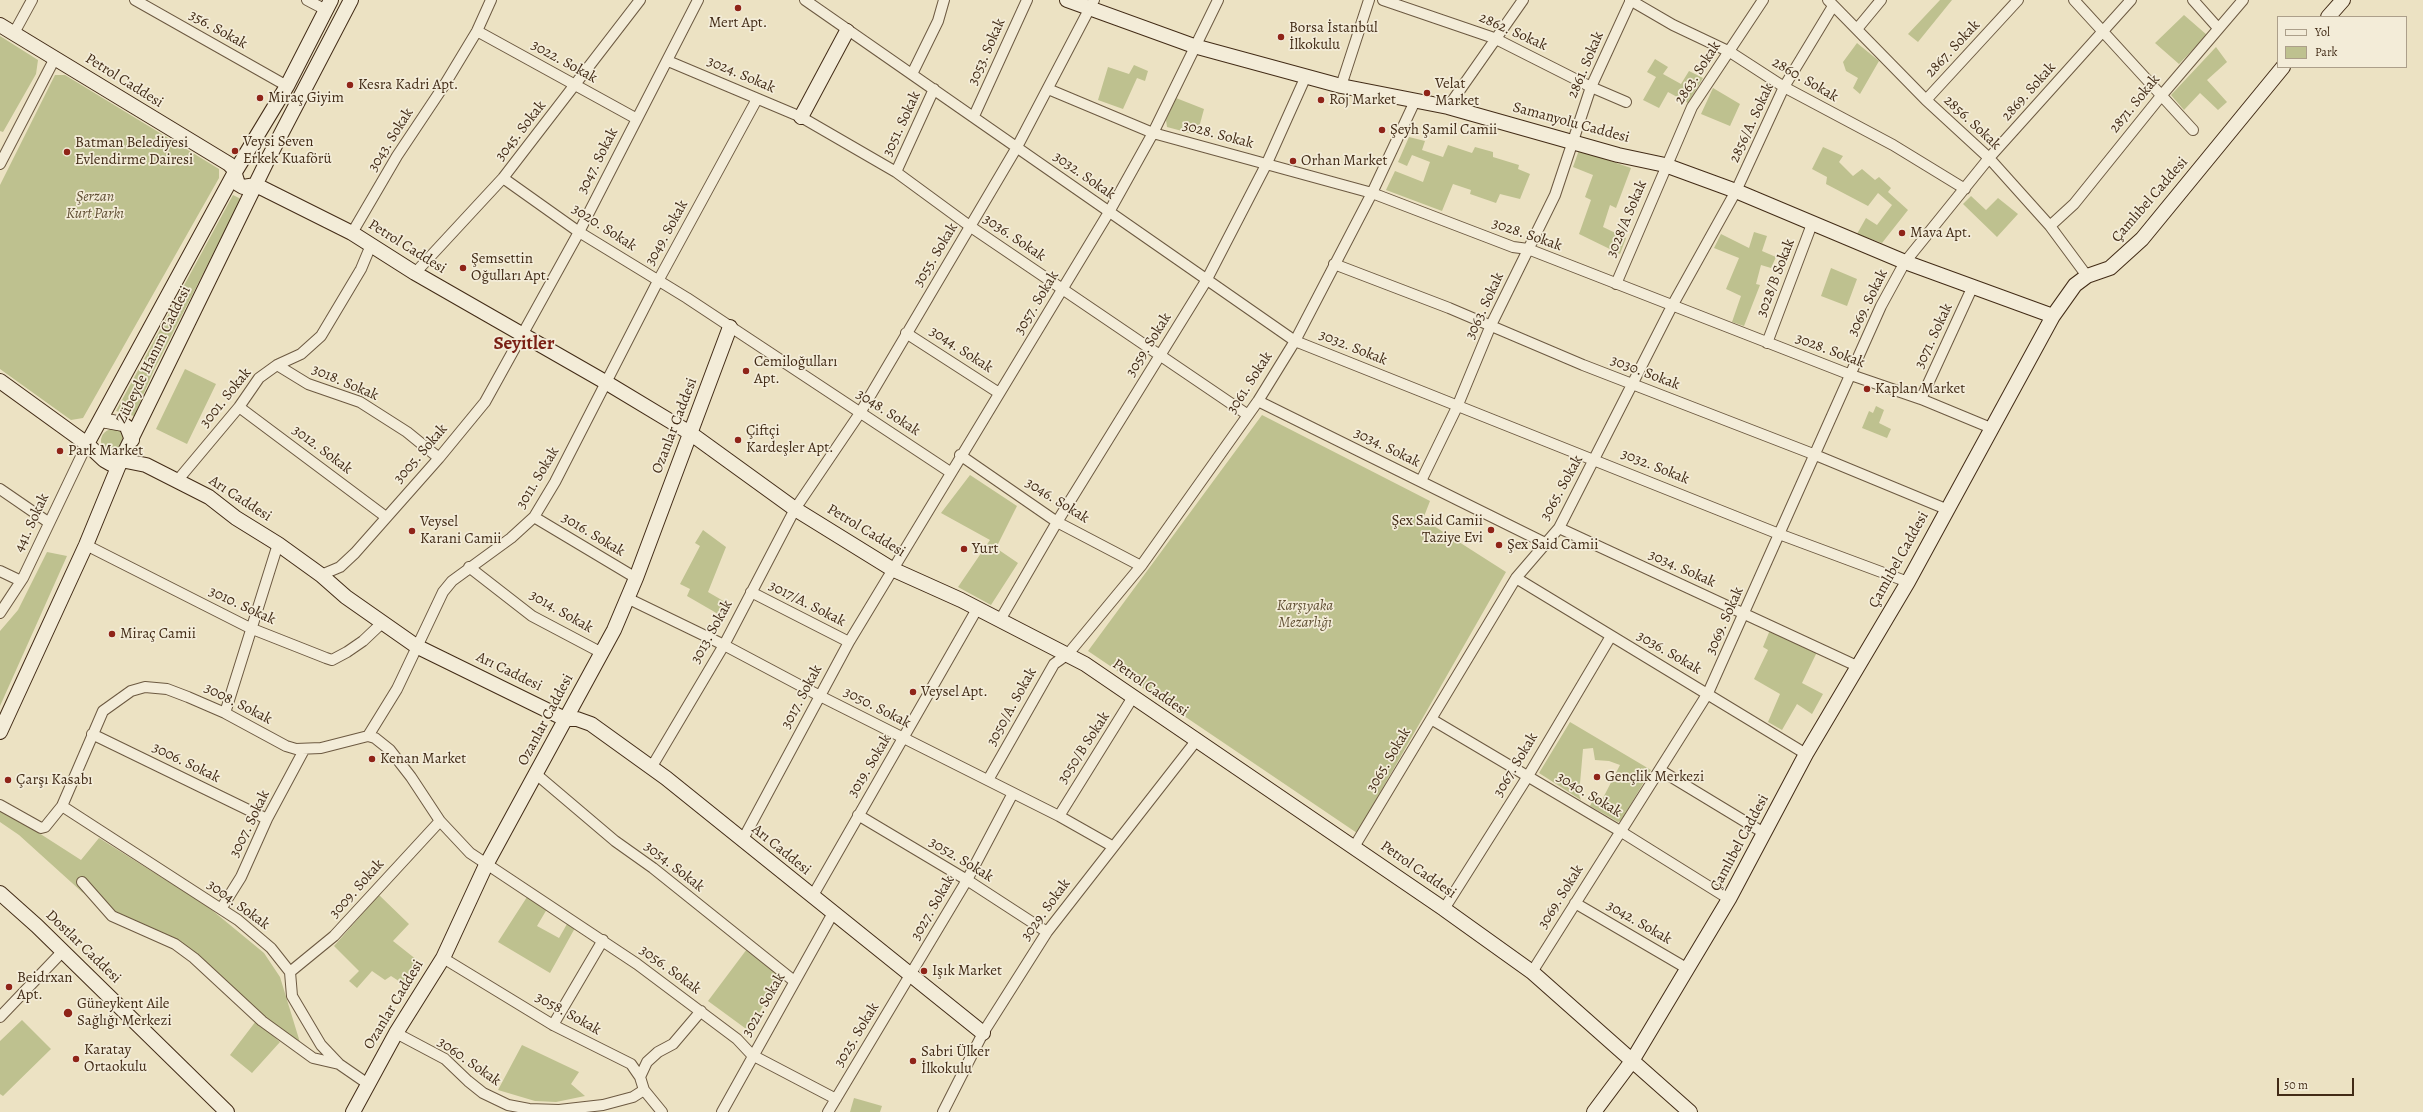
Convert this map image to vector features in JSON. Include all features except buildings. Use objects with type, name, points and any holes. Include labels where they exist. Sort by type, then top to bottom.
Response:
[{"type":"street","points":[[14,33],[32,0]]},
{"type":"street","name":"356. Sokak","points":[[135,0],[287,86]]},
{"type":"street","points":[[307,0],[329,5]]},
{"type":"street","name":"Zübeyde Hanım Caddesi","points":[[0,732],[86,546],[121,460],[259,180],[351,0]]},
{"type":"street","name":"3043. Sokak","points":[[352,233],[397,156],[445,84],[477,32],[491,0]]},
{"type":"street","name":"3045. Sokak","points":[[415,273],[503,178],[640,0]]},
{"type":"street","name":"3047. Sokak","points":[[522,333],[579,232],[698,0]]},
{"type":"street","name":"3032. Sokak","points":[[805,0],[847,31],[974,116],[1206,281],[1295,341],[1457,407],[1595,459],[1779,534],[1908,582]]},
{"type":"street","points":[[912,74],[938,21],[944,0]]},
{"type":"street","name":"3053. Sokak","points":[[974,116],[1027,0]]},
{"type":"street","name":"Samanyolu Caddesi","points":[[1068,0],[1091,4],[1194,46],[1341,86],[1415,102],[1448,107],[1573,142],[1665,165],[1736,191],[1905,262],[2053,316]]},
{"type":"street","name":"3057. Sokak","points":[[892,569],[1109,212],[1153,133],[1194,46],[1218,0]]},
{"type":"street","points":[[1341,86],[1369,0]]},
{"type":"street","name":"2862. Sokak","points":[[1383,0],[1494,38],[1591,87],[1626,102]]},
{"type":"street","points":[[1448,107],[1494,38],[1523,0]]},
{"type":"street","name":"2860. Sokak","points":[[1631,0],[1673,25],[1730,52],[1784,87],[1893,145],[1965,189]]},
{"type":"street","name":"2861. Sokak","points":[[1573,142],[1591,87],[1631,0]]},
{"type":"street","name":"2863. Sokak","points":[[1665,165],[1692,107],[1730,52],[1763,0]]},
{"type":"street","points":[[1857,29],[1881,0]]},
{"type":"street","name":"2867. Sokak","points":[[1926,100],[2018,0]]},
{"type":"street","points":[[2074,0],[2193,130]]},
{"type":"street","name":"2869. Sokak","points":[[1905,262],[1989,158],[2103,33],[2131,0]]},
{"type":"street","points":[[2193,0],[2218,28]]},
{"type":"street","name":"2871. Sokak","points":[[2050,226],[2074,204],[2161,96],[2243,0]]},
{"type":"street","points":[[2329,16],[2343,0]]},
{"type":"street","name":"2856. Sokak","points":[[1830,3],[1926,100],[1989,158],[2050,226],[2087,276]]},
{"type":"street","name":"2856/A. Sokak","points":[[1736,191],[1784,87],[1830,3]]},
{"type":"street","name":"3055. Sokak","points":[[795,509],[860,413],[906,333],[971,227],[1017,147],[1091,4]]},
{"type":"street","name":"Zübeyde Hanım Caddesi","points":[[87,444],[235,172],[287,86],[329,5]]},
{"type":"street","name":"Petrol Caddesi","points":[[0,25],[220,159],[233,168],[238,184],[243,186],[259,180],[352,233],[415,273],[522,333],[690,433],[795,509],[892,569],[1068,654],[1354,847],[1532,972],[1690,1112]]},
{"type":"street","points":[[801,117],[847,31]]},
{"type":"street","name":"3022. Sokak","points":[[477,32],[637,118]]},
{"type":"street","points":[[0,164],[55,58]]},
{"type":"street","name":"3024. Sokak","points":[[668,61],[801,117]]},
{"type":"street","name":"Çamlıbel Caddesi","points":[[1594,1112],[1632,1061],[1729,899],[1806,754],[1908,582],[1946,509],[2053,316],[2074,285],[2087,276],[2110,268],[2142,239],[2282,68]]},
{"type":"street","name":"3059. Sokak","points":[[1000,620],[1057,522],[1206,281],[1267,163],[1306,76]]},
{"type":"street","name":"3051. Sokak","points":[[896,172],[934,89]]},
{"type":"street","name":"3028. Sokak","points":[[1048,89],[1153,133],[1246,160],[1267,163],[1372,193],[1513,247],[1528,249],[1767,343],[1851,375],[1921,399],[1991,428]]},
{"type":"street","name":"3049. Sokak","points":[[607,383],[658,281],[757,99]]},
{"type":"street","name":"3061. Sokak","points":[[1068,654],[1141,566],[1258,401],[1295,341],[1372,193],[1415,102]]},
{"type":"street","name":"3036. Sokak","points":[[801,117],[896,172],[971,227],[1248,415]]},
{"type":"street","name":"3063. Sokak","points":[[1421,481],[1457,407],[1491,325],[1555,195],[1573,142]]},
{"type":"street","points":[[220,159],[243,160],[257,164],[259,180]]},
{"type":"street","name":"3028/A Sokak","points":[[1616,284],[1665,165]]},
{"type":"street","name":"3020. Sokak","points":[[503,178],[579,232],[730,327]]},
{"type":"street","name":"3065. Sokak","points":[[1354,847],[1516,578],[1545,542],[1559,528],[1672,306],[1736,191]]},
{"type":"street","name":"3028/B Sokak","points":[[1767,343],[1812,224]]},
{"type":"street","name":"3001. Sokak","points":[[177,481],[239,407],[259,378],[277,365],[301,354],[321,336],[361,269],[371,245]]},
{"type":"street","name":"3069. Sokak","points":[[1532,972],[1708,693],[1746,614],[1813,454],[1851,375],[1881,306],[1905,262]]},
{"type":"street","name":"3030. Sokak","points":[[1334,264],[1491,325],[1632,384],[1813,454],[1946,509]]},
{"type":"street","name":"3071. Sokak","points":[[1921,399],[1973,286]]},
{"type":"street","name":"3048. Sokak","points":[[730,327],[950,472]]},
{"type":"street","name":"Ozanlar Caddesi","points":[[353,1112],[396,1033],[443,958],[486,865],[602,653],[636,578],[730,327]]},
{"type":"street","name":"3005. Sokak","points":[[321,575],[340,567],[348,560],[439,458],[485,402],[522,333]]},
{"type":"street","name":"3044. Sokak","points":[[906,333],[999,393]]},
{"type":"street","name":"3018. Sokak","points":[[277,365],[308,384],[360,402],[407,432],[439,458]]},
{"type":"street","name":"Arı Caddesi","points":[[0,381],[87,444],[111,464],[121,460],[146,465],[209,497],[236,518],[278,544],[321,575],[346,597],[416,646],[565,719],[577,719],[590,724],[651,768],[812,897],[912,974],[983,1033]]},
{"type":"street","name":"3011. Sokak","points":[[368,736],[397,690],[412,659],[416,646],[443,592],[452,581],[469,567],[511,538],[534,517],[555,482],[607,383]]},
{"type":"street","name":"3034. Sokak","points":[[1258,401],[1545,542]]},
{"type":"street","name":"3012. Sokak","points":[[239,407],[386,517]]},
{"type":"street","points":[[101,420],[123,424],[127,427],[132,440]]},
{"type":"street","name":"441. Sokak","points":[[0,613],[21,581],[48,522],[87,444]]},
{"type":"street","name":"3046. Sokak","points":[[960,455],[1057,522],[1141,566]]},
{"type":"street","points":[[0,489],[48,522]]},
{"type":"street","name":"3013. Sokak","points":[[651,768],[724,645],[795,509]]},
{"type":"street","name":"3016. Sokak","points":[[534,517],[636,578]]},
{"type":"street","name":"3034. Sokak","points":[[1559,528],[1859,666]]},
{"type":"street","points":[[225,713],[250,628],[278,544]]},
{"type":"street","name":"3010. Sokak","points":[[86,546],[250,628],[332,660],[364,641],[382,623]]},
{"type":"street","name":"3014. Sokak","points":[[469,567],[532,616],[602,653]]},
{"type":"street","name":"3017. Sokak","points":[[742,841],[849,642],[892,569]]},
{"type":"street","points":[[0,570],[21,581]]},
{"type":"street","name":"3036. Sokak","points":[[1516,578],[1708,693],[1806,754]]},
{"type":"street","name":"3017/A. Sokak","points":[[751,592],[849,642]]},
{"type":"street","name":"3050. Sokak","points":[[627,598],[724,645],[820,696],[1059,816],[1112,846]]},
{"type":"street","name":"3019. Sokak","points":[[812,897],[977,609]]},
{"type":"street","name":"3067. Sokak","points":[[1444,909],[1528,776],[1611,636]]},
{"type":"street","name":"3050/A. Sokak","points":[[988,780],[1054,664],[1068,654]]},
{"type":"street","name":"3008. Sokak","points":[[0,805],[41,828],[50,822],[62,806],[92,734],[104,710],[131,691],[145,687],[167,689],[225,713],[286,746],[304,750],[321,748],[368,736]]},
{"type":"street","name":"3050/B Sokak","points":[[1059,816],[1133,697]]},
{"type":"street","name":"3040. Sokak","points":[[1431,719],[1620,831],[1729,899]]},
{"type":"street","name":"3006. Sokak","points":[[92,734],[267,819]]},
{"type":"street","points":[[368,736],[375,738],[390,750],[411,777],[440,821],[470,853],[486,865]]},
{"type":"street","name":"3029. Sokak","points":[[943,1112],[983,1033],[1047,932],[1112,846],[1196,741]]},
{"type":"street","name":"3007. Sokak","points":[[220,909],[241,877],[267,819],[304,750]]},
{"type":"street","points":[[1660,770],[1764,833]]},
{"type":"street","name":"3054. Sokak","points":[[536,774],[615,841],[653,868],[794,981]]},
{"type":"street","name":"3027. Sokak","points":[[912,974],[967,880],[1013,793]]},
{"type":"street","name":"3004. Sokak","points":[[62,806],[238,920],[271,948],[290,972]]},
{"type":"street","name":"3052. Sokak","points":[[858,815],[967,880],[1047,932]]},
{"type":"street","name":"3009. Sokak","points":[[290,972],[334,936],[440,821]]},
{"type":"street","name":"3056. Sokak","points":[[486,865],[603,940],[737,1038],[752,1055],[836,1098]]},
{"type":"street","points":[[82,882],[112,916],[175,944],[194,958],[262,1021],[313,1058],[338,1064]]},
{"type":"street","name":"Dostlar Caddesi","points":[[0,893],[63,951],[227,1112]]},
{"type":"street","name":"3042. Sokak","points":[[1575,903],[1688,969]]},
{"type":"street","name":"3021. Sokak","points":[[722,1112],[752,1055],[833,913]]},
{"type":"street","points":[[553,1025],[603,940]]},
{"type":"street","points":[[0,1017],[63,951]]},
{"type":"street","name":"3058. Sokak","points":[[443,958],[553,1025],[631,1064],[640,1078],[644,1090],[662,1112]]},
{"type":"street","points":[[290,972],[292,996],[321,1045],[338,1064],[368,1084]]},
{"type":"street","name":"3025. Sokak","points":[[828,1112],[912,974]]},
{"type":"street","points":[[0,1002],[10,1007]]},
{"type":"street","points":[[640,1078],[647,1062],[658,1052],[673,1044],[701,1011]]},
{"type":"street","name":"3060. Sokak","points":[[396,1033],[445,1059],[478,1089],[508,1105],[529,1109],[558,1110],[603,1105],[633,1097],[644,1090]]},
{"type":"green space","points":[[1940,0],[1952,0],[1918,42],[1908,34]]},
{"type":"green space","points":[[2184,15],[2207,35],[2179,64],[2155,43]]},
{"type":"green space","points":[[0,36],[38,60],[36,74],[3,132],[0,131]]},
{"type":"green space","points":[[1857,43],[1879,61],[1860,94],[1853,88],[1858,78],[1846,71],[1843,62]]},
{"type":"green space","points":[[2216,47],[2227,62],[2207,80],[2227,102],[2218,110],[2200,93],[2184,110],[2171,95]]},
{"type":"green space","points":[[1655,59],[1668,67],[1663,74],[1681,84],[1689,71],[1703,78],[1688,103],[1668,92],[1659,108],[1643,100],[1656,77],[1647,72]]},
{"type":"green space","points":[[1134,65],[1148,71],[1145,81],[1137,78],[1123,109],[1098,100],[1108,67],[1129,74]]},
{"type":"green space","name":"Şerzan Kurt Parkı","points":[[55,75],[65,75],[219,169],[219,178],[83,418],[71,420],[0,369],[0,185]]},
{"type":"green space","points":[[1713,88],[1740,104],[1730,126],[1701,114]]},
{"type":"green space","points":[[1176,98],[1204,109],[1197,135],[1167,127],[1166,120]]},
{"type":"green space","points":[[1409,137],[1425,141],[1422,150],[1443,157],[1448,145],[1472,153],[1475,147],[1493,152],[1493,157],[1519,165],[1518,169],[1530,174],[1520,199],[1500,194],[1496,203],[1470,194],[1471,190],[1453,184],[1442,211],[1386,190],[1395,171],[1423,182],[1430,162],[1412,155],[1407,166],[1398,162]]},
{"type":"green space","points":[[1823,147],[1843,156],[1839,162],[1853,176],[1862,169],[1875,180],[1879,177],[1891,188],[1888,192],[1908,210],[1882,243],[1857,234],[1866,218],[1877,225],[1892,205],[1878,193],[1868,206],[1826,184],[1827,177],[1812,169]]},
{"type":"green space","points":[[1579,150],[1631,168],[1616,208],[1610,205],[1603,227],[1626,238],[1620,254],[1579,234],[1591,200],[1585,197],[1593,175],[1573,167]]},
{"type":"green space","points":[[233,195],[241,199],[154,370],[134,416],[116,411]]},
{"type":"green space","points":[[1971,196],[1986,210],[1998,198],[2018,214],[1997,237],[1963,204]]},
{"type":"green space","points":[[1754,232],[1767,236],[1762,251],[1776,257],[1771,268],[1761,265],[1756,284],[1760,285],[1744,326],[1732,322],[1741,296],[1726,289],[1739,258],[1714,248],[1721,234],[1749,248]]},
{"type":"green space","points":[[1831,268],[1857,279],[1847,306],[1821,296]]},
{"type":"green space","points":[[185,369],[216,384],[187,444],[156,429]]},
{"type":"green space","points":[[1876,406],[1884,410],[1879,423],[1891,429],[1887,438],[1862,428],[1869,411],[1873,413]]},
{"type":"green space","name":"Karşıyaka Mezarlığı","points":[[1262,415],[1430,501],[1423,519],[1506,572],[1357,833],[1088,651]]},
{"type":"green space","points":[[113,429],[121,433],[125,441],[121,449],[113,453],[105,449],[101,441],[105,433]]},
{"type":"green space","points":[[970,475],[1017,506],[996,548],[1018,563],[991,605],[958,587],[990,540],[941,513]]},
{"type":"green space","points":[[703,530],[726,547],[708,592],[732,606],[725,618],[687,596],[690,589],[680,584],[700,546],[695,543]]},
{"type":"green space","points":[[47,552],[67,556],[0,706],[0,631],[18,610]]},
{"type":"green space","points":[[1770,630],[1817,652],[1802,683],[1823,694],[1812,714],[1797,704],[1782,730],[1768,722],[1780,694],[1754,679],[1768,650],[1763,647]]},
{"type":"green space","points":[[1570,722],[1651,770],[1621,821],[1618,822],[1590,806],[1596,794],[1603,798],[1620,765],[1609,761],[1595,760],[1593,748],[1583,749],[1579,795],[1581,800],[1539,773]]},
{"type":"green space","points":[[0,808],[81,860],[99,838],[207,906],[264,953],[280,977],[302,1049],[176,939],[111,911],[82,892],[19,835],[0,822]]},
{"type":"green space","points":[[379,895],[409,924],[393,941],[422,964],[408,987],[391,976],[385,980],[372,971],[357,988],[349,981],[359,971],[334,946]]},
{"type":"green space","points":[[527,897],[547,909],[537,926],[559,938],[567,924],[575,928],[550,973],[498,942]]},
{"type":"green space","points":[[747,949],[780,976],[749,1031],[708,1001]]},
{"type":"green space","points":[[22,1020],[51,1049],[3,1096],[0,1094],[0,1041]]},
{"type":"green space","points":[[256,1021],[280,1042],[252,1073],[230,1055]]},
{"type":"green space","points":[[522,1045],[579,1072],[571,1084],[585,1096],[556,1102],[535,1101],[498,1090]]},
{"type":"green space","points":[[854,1098],[882,1106],[880,1112],[850,1112]]},
{"type":"place","name":"Mert Apt.","points":[[738,8]]},
{"type":"place","name":"Borsa İstanbul İlkokulu","points":[[1281,37]]},
{"type":"place","name":"Kesra Kadri Apt.","points":[[350,85]]},
{"type":"place","name":"Velat Market","points":[[1427,93]]},
{"type":"place","name":"Miraç Giyim","points":[[260,98]]},
{"type":"place","name":"Roj Market","points":[[1321,100]]},
{"type":"place","name":"Şeyh Şamil Camii","points":[[1382,130]]},
{"type":"place","name":"Veysi Seven Erkek Kuaförü","points":[[235,151]]},
{"type":"place","name":"Batman Belediyesi Evlendirme Dairesi","points":[[67,152]]},
{"type":"place","name":"Orhan Market","points":[[1293,161]]},
{"type":"place","name":"Mava Apt.","points":[[1902,233]]},
{"type":"place","name":"Şemsettin Oğulları Apt.","points":[[463,268]]},
{"type":"place","name":"Cemiloğulları Apt.","points":[[746,371]]},
{"type":"place","name":"Kaplan Market","points":[[1867,389]]},
{"type":"place","name":"Çiftçi Kardeşler Apt.","points":[[738,440]]},
{"type":"place","name":"Park Market","points":[[60,451]]},
{"type":"place","name":"Şex Said Camii Taziye Evi","points":[[1491,530]]},
{"type":"place","name":"Veysel Karani Camii","points":[[412,531]]},
{"type":"place","name":"Şex Said Camii","points":[[1499,545]]},
{"type":"place","name":"Yurt","points":[[964,549]]},
{"type":"place","name":"Miraç Camii","points":[[112,634]]},
{"type":"place","name":"Veysel Apt.","points":[[913,692]]},
{"type":"place","name":"Kenan Market","points":[[372,759]]},
{"type":"place","name":"Gençlik Merkezi","points":[[1597,777]]},
{"type":"place","name":"Çarşı Kasabı","points":[[8,780]]},
{"type":"place","name":"Işık Market","points":[[924,971]]},
{"type":"place","name":"Beidrxan Apt.","points":[[9,987]]},
{"type":"place","name":"Güneykent Aile Sağlığı Merkezi","points":[[68,1013]]},
{"type":"place","name":"Karatay Ortaokulu","points":[[76,1059]]},
{"type":"place","name":"Sabri Ülker İlkokulu","points":[[913,1061]]},
{"type":"district","name":"Seyitler","points":[[524,344]]}]
